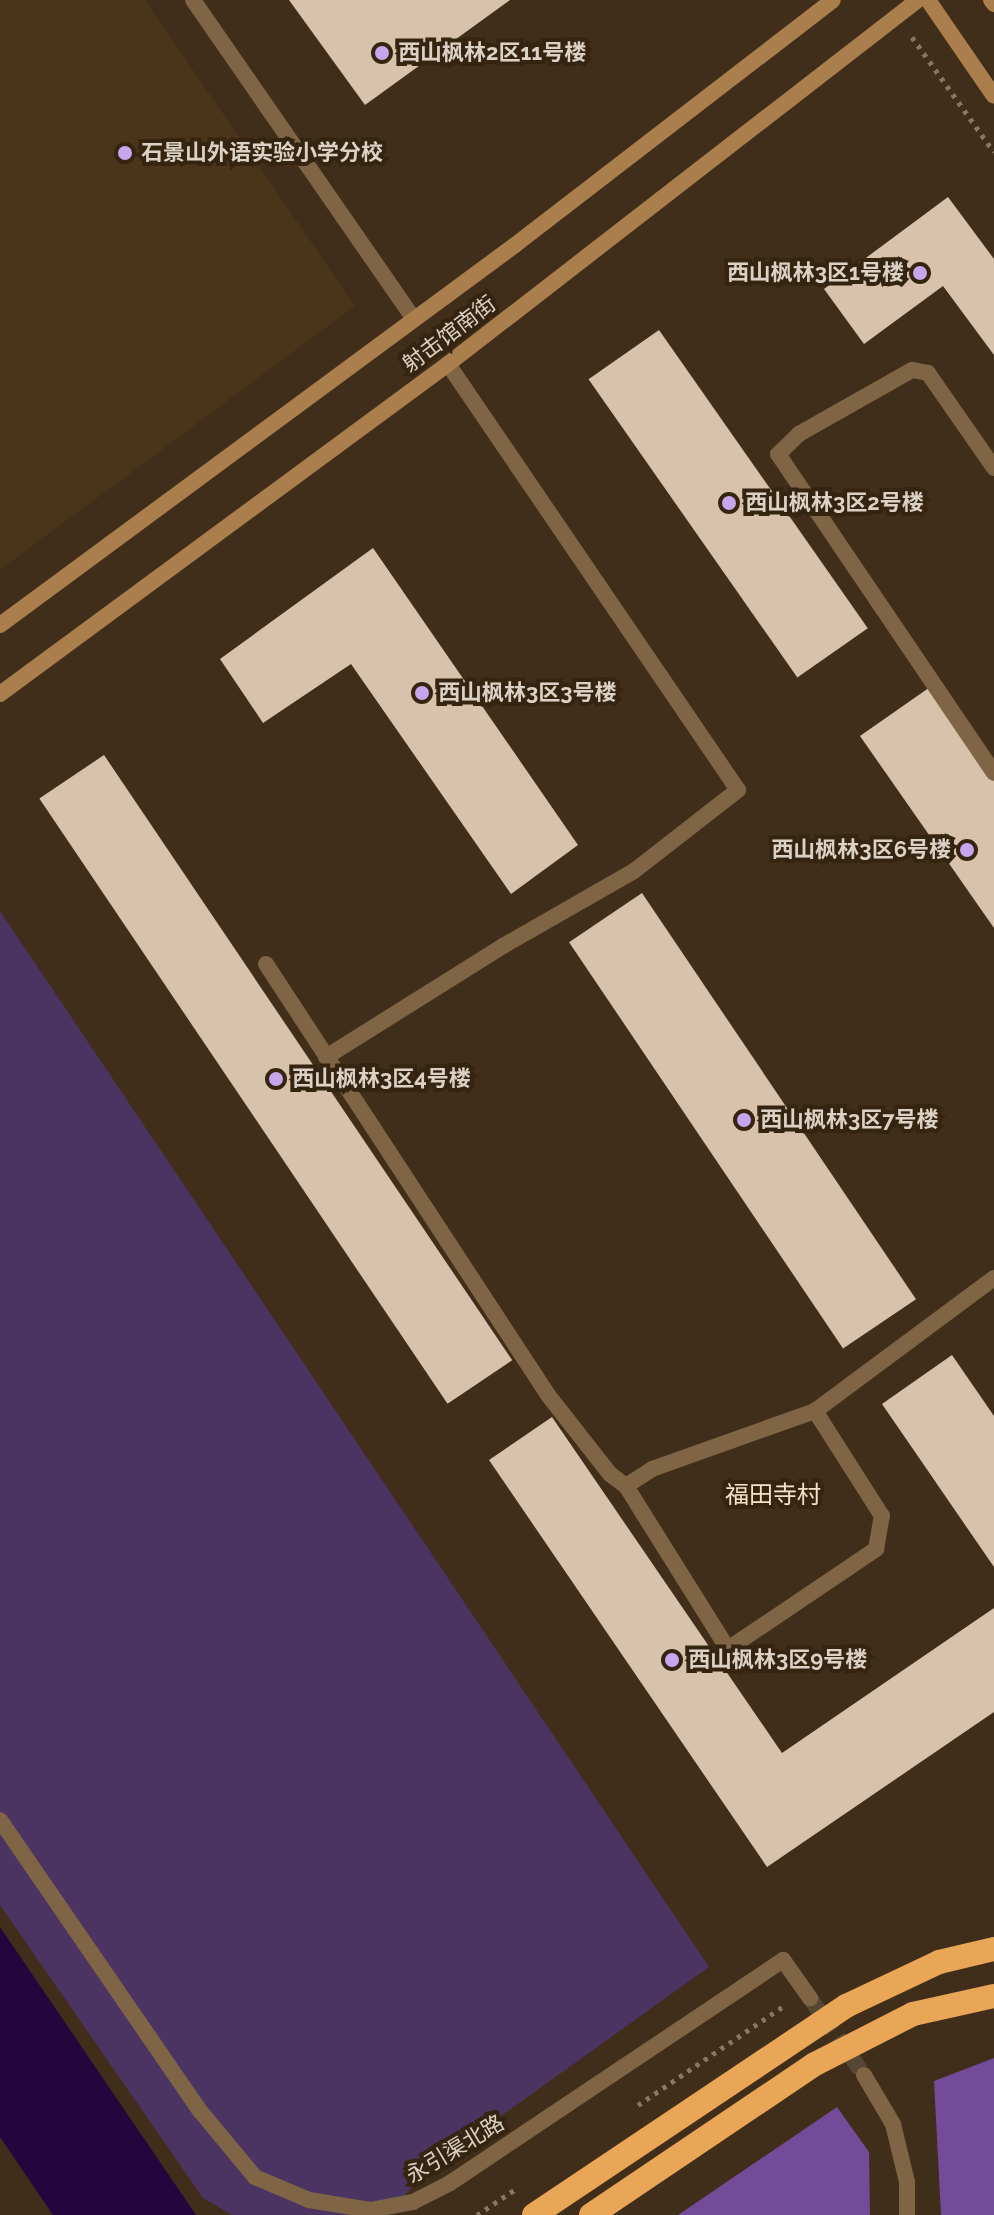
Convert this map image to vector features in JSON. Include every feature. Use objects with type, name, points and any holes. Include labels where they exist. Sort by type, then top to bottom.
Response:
[{"type":"highway","points":[[534,2215],[846,2006],[939,1962],[994,1949]]},
{"type":"highway","points":[[591,2215],[815,2064],[913,2014],[994,1996]]},
{"type":"main road","name":"射击馆南街","points":[[0,625],[414,319],[833,0]]},
{"type":"main road","name":"射击馆南街","points":[[0,694],[448,364],[918,0]]},
{"type":"main road","points":[[928,0],[994,96]]},
{"type":"street","points":[[193,0],[414,319]]},
{"type":"street","points":[[326,1057],[503,946],[634,871],[738,790],[448,364]]},
{"type":"street","points":[[994,468],[928,373],[912,370],[799,434],[778,454],[994,773]]},
{"type":"street","points":[[266,964],[548,1395],[610,1474],[626,1486],[728,1649],[876,1549],[882,1516],[815,1411]]},
{"type":"street","points":[[626,1486],[652,1469],[815,1411],[994,1278]]},
{"type":"street","name":"永引渠北路","points":[[0,1820],[201,2112],[255,2177],[309,2200],[370,2210],[413,2202],[450,2183],[783,1960],[806,1992]]},
{"type":"street","points":[[864,2075],[893,2124],[907,2182],[907,2215]]},
{"type":"path","points":[[897,16],[994,152]]},
{"type":"path","points":[[630,2111],[806,1992]]},
{"type":"path","points":[[477,2215],[516,2189]]},
{"type":"shaded area","name":"石景山外语实验小学分校","points":[[0,0],[145,0],[355,306],[0,570]]},
{"type":"shaded area","points":[[0,911],[709,1967],[434,2164],[386,2215],[232,2215],[203,2198],[0,1905]]},
{"type":"shaded area","points":[[0,1927],[196,2215],[53,2215],[0,2137]]},
{"type":"shaded area","points":[[994,2058],[994,2215],[941,2215],[934,2081]]},
{"type":"shaded area","points":[[837,2107],[869,2152],[870,2215],[678,2215]]},
{"type":"building","name":"西山枫林2区11号楼","points":[[289,0],[510,0],[365,105]]},
{"type":"building","name":"西山枫林3区1号楼","points":[[948,197],[994,259],[994,355],[943,286],[864,344],[824,289]]},
{"type":"building","name":"西山枫林3区2号楼","points":[[659,330],[868,628],[797,677],[589,379]]},
{"type":"building","name":"西山枫林3区3号楼","points":[[373,548],[578,845],[511,894],[351,664],[263,723],[220,659]]},
{"type":"building","name":"西山枫林3区6号楼","points":[[933,685],[994,772],[994,928],[860,736]]},
{"type":"building","name":"西山枫林3区4号楼","points":[[104,755],[512,1360],[448,1404],[39,799]]},
{"type":"building","name":"西山枫林3区7号楼","points":[[642,893],[916,1299],[843,1348],[569,942]]},
{"type":"building","points":[[952,1355],[994,1416],[994,1567],[882,1404]]},
{"type":"building","name":"西山枫林3区9号楼","points":[[552,1417],[782,1753],[994,1608],[994,1712],[767,1867],[489,1460]]},
{"type":"tunnel","points":[[810,1998],[864,2075]]},
{"type":"place","name":"西山枫林2区11号楼","points":[[382,53]]},
{"type":"place","name":"石景山外语实验小学分校","points":[[125,153]]},
{"type":"place","name":"西山枫林3区1号楼","points":[[920,273]]},
{"type":"place","name":"西山枫林3区2号楼","points":[[729,503]]},
{"type":"place","name":"西山枫林3区3号楼","points":[[422,693]]},
{"type":"place","name":"西山枫林3区6号楼","points":[[967,850]]},
{"type":"place","name":"西山枫林3区4号楼","points":[[276,1079]]},
{"type":"place","name":"西山枫林3区7号楼","points":[[744,1120]]},
{"type":"place","name":"西山枫林3区9号楼","points":[[672,1660]]},
{"type":"district","name":"福田寺村","points":[[773,1495]]}]
